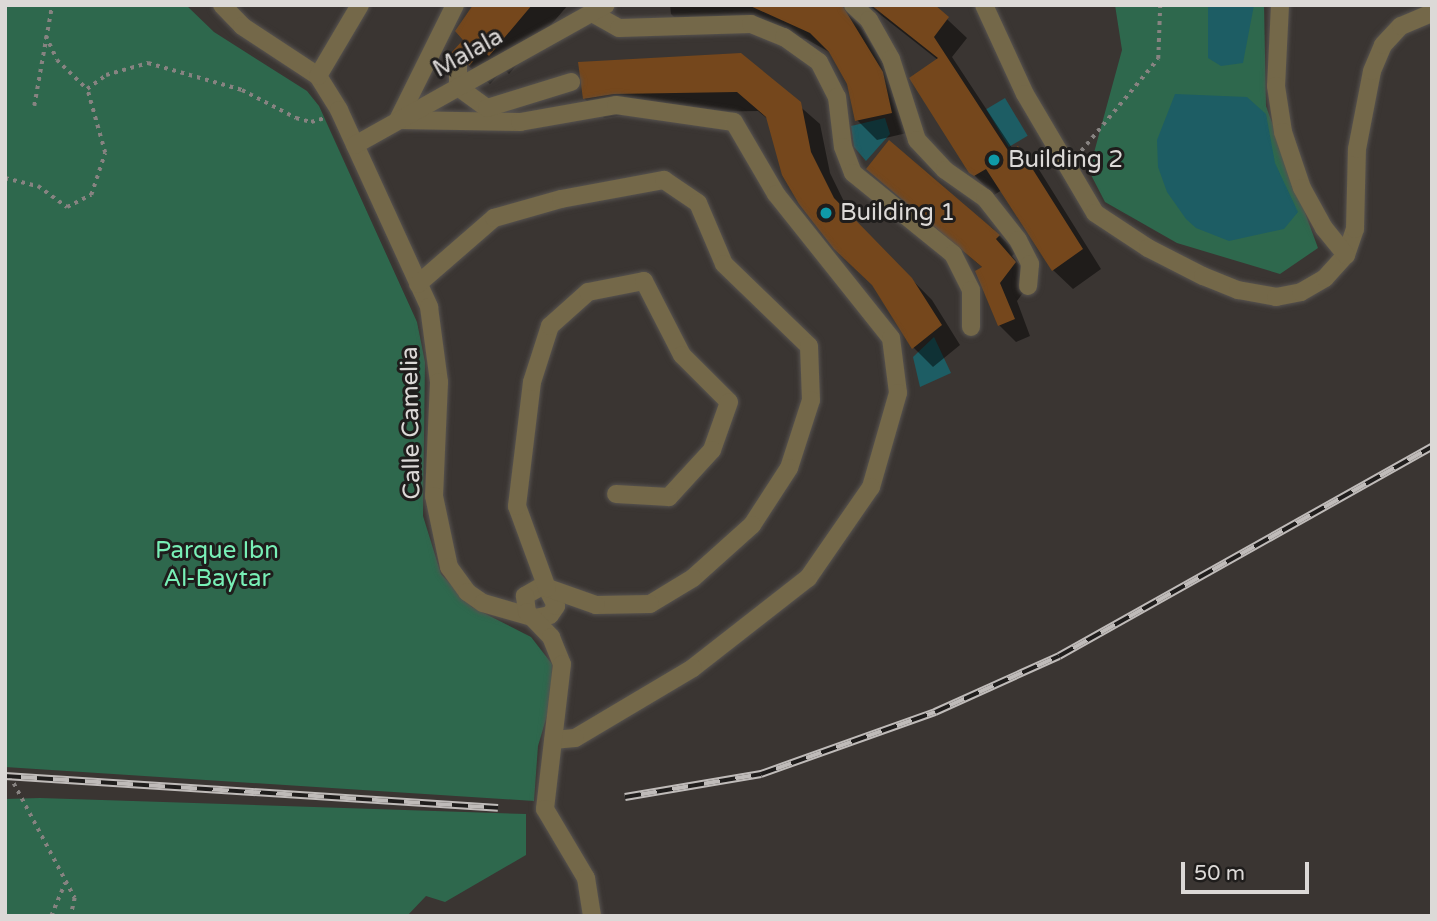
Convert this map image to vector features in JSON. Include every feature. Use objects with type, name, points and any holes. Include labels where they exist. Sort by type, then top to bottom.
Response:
[{"type":"street","name":"Calle Camelia","points":[[222,5],[242,26],[318,76],[339,110],[429,307],[438,348],[434,496],[449,568],[467,592],[483,603],[531,615]]},
{"type":"street","points":[[318,76],[360,5]]},
{"type":"street","points":[[455,5],[398,120],[520,122],[616,105],[734,122],[776,194],[891,338],[898,393],[871,487],[808,578],[693,668],[575,738],[553,740]]},
{"type":"street","points":[[853,5],[869,20],[891,60],[917,140],[945,170],[985,198],[1018,240],[1030,264],[1028,286]]},
{"type":"street","points":[[1280,5],[1276,86],[1283,132],[1302,188],[1324,228],[1346,255]]},
{"type":"street","points":[[984,6],[1025,94],[1079,190],[1095,213],[1116,229],[1203,276],[1238,290],[1276,297],[1301,292],[1325,278],[1346,255],[1356,219],[1357,149],[1372,71],[1383,45],[1401,26],[1432,13]]},
{"type":"street","points":[[597,8],[620,28],[751,24],[784,37],[819,62],[837,97],[843,147],[853,173],[953,254],[971,290],[971,327]]},
{"type":"street","name":"Malala","points":[[355,145],[597,8]]},
{"type":"street","points":[[458,64],[458,87],[487,108],[571,82]]},
{"type":"street","points":[[418,284],[494,218],[562,199],[664,180],[698,203],[724,264],[809,346],[811,400],[789,468],[752,526],[693,578],[650,604],[596,605],[547,588],[532,588],[525,596],[524,607],[551,637],[562,664],[545,809],[586,878],[592,916]]},
{"type":"street","points":[[547,588],[517,506],[532,382],[550,326],[588,292],[644,281],[682,355],[729,402],[712,450],[669,497],[616,494]]},
{"type":"path","points":[[34,106],[52,5]]},
{"type":"path","points":[[1081,151],[1158,60],[1160,5]]},
{"type":"path","points":[[5,178],[38,186],[67,206],[91,195],[105,153],[87,89],[57,60],[46,36]]},
{"type":"path","points":[[87,89],[106,75],[148,63],[242,90],[311,122],[339,110]]},
{"type":"path","points":[[10,776],[75,898],[71,916]]},
{"type":"path","points":[[51,916],[65,883]]},
{"type":"green space","name":"Parque Ibn Al-Baytar","points":[[5,5],[186,5],[214,32],[307,91],[319,106],[417,322],[425,362],[423,516],[441,574],[472,607],[531,637],[552,664],[551,702],[538,746],[534,801],[5,767]]},
{"type":"green space","points":[[1115,5],[1264,5],[1266,106],[1318,248],[1280,274],[1177,243],[1105,202],[1089,171],[1122,50]]},
{"type":"green space","points":[[5,799],[526,814],[526,855],[445,902],[426,896],[407,916],[5,916]]},
{"type":"water","points":[[1208,5],[1254,5],[1243,63],[1221,66],[1208,58]]},
{"type":"water","points":[[1175,94],[1247,97],[1266,114],[1275,163],[1298,212],[1284,229],[1229,241],[1196,228],[1186,219],[1167,192],[1158,167],[1157,140]]},
{"type":"water","points":[[1005,98],[1028,136],[1009,147],[986,109]]},
{"type":"water","points":[[885,118],[890,134],[866,161],[854,147],[851,126]]},
{"type":"water","points":[[934,337],[951,373],[920,387],[913,357]]},
{"type":"building","points":[[473,5],[532,5],[489,56],[483,50],[469,66],[464,55],[451,53],[463,40],[455,31]]},
{"type":"building","points":[[748,5],[842,5],[883,72],[892,113],[855,121],[847,84],[829,52],[810,33]]},
{"type":"building","name":"Building 2","points":[[871,5],[935,5],[949,17],[934,37],[1009,152],[1018,146],[1083,249],[1052,271],[986,169],[974,176],[969,173],[909,78],[938,58]]},
{"type":"building","name":"Building 1","points":[[741,53],[801,102],[811,152],[834,198],[912,278],[942,325],[912,349],[872,285],[834,249],[799,204],[782,175],[766,117],[737,92],[614,94],[583,99],[578,62]]},
{"type":"building","name":"Building 2","points":[[889,140],[1000,235],[996,239],[1016,262],[1000,283],[1015,319],[998,326],[975,271],[982,267],[866,169]]},
{"type":"railway","points":[[625,797],[761,774],[935,712],[1059,656],[1432,447]]},
{"type":"railway","points":[[5,776],[498,808]]},
{"type":"place","name":"Building 2","points":[[994,160]]},
{"type":"place","name":"Building 1","points":[[826,213]]}]
